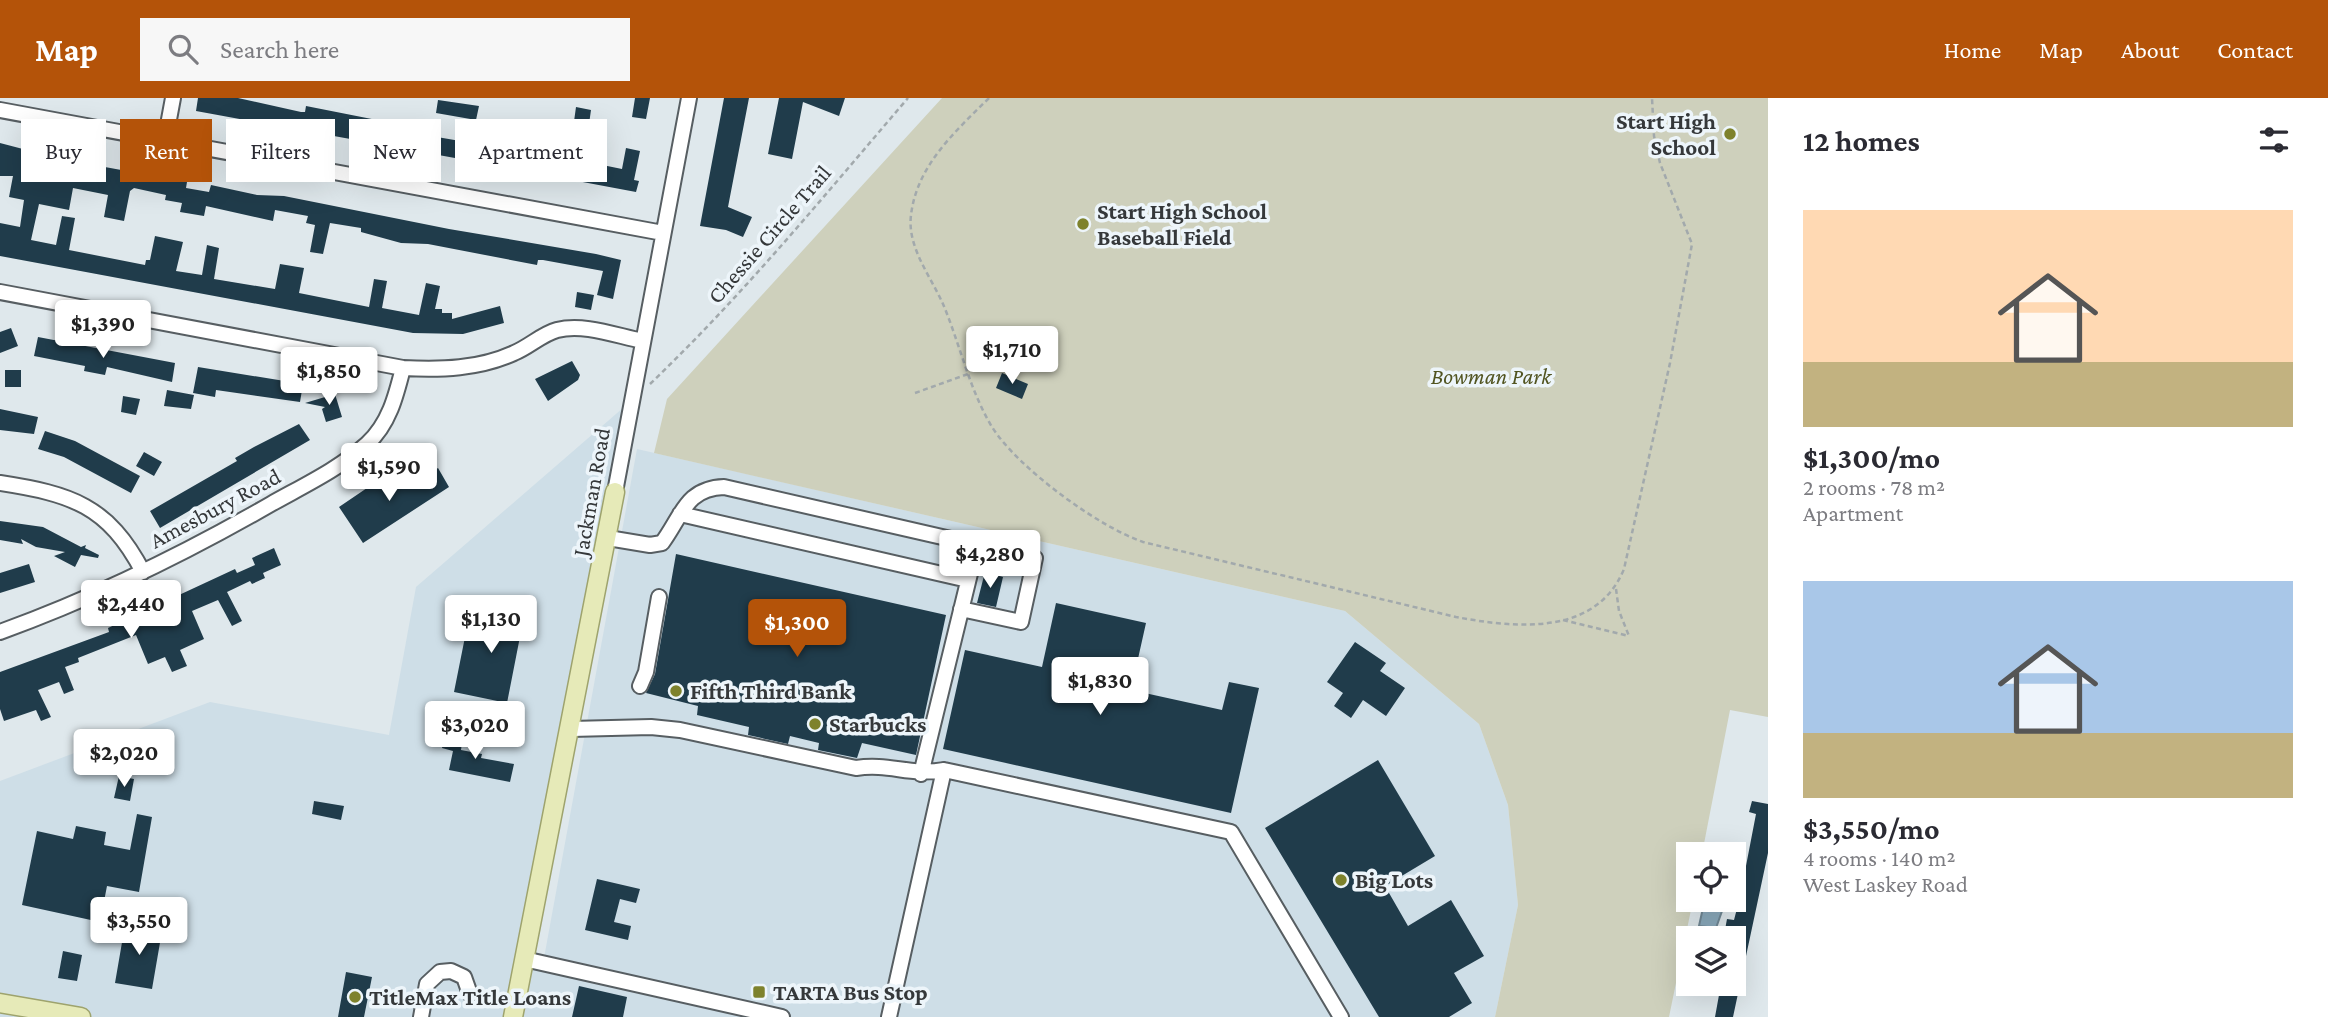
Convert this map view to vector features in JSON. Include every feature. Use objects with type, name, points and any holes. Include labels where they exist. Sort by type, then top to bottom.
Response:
[{"type":"main road","name":"Jackman Road","points":[[513,1017],[615,492]]},
{"type":"main road","points":[[6,1008],[80,1017]]},
{"type":"street","points":[[169,119],[173,98]]},
{"type":"street","name":"Jackman Road","points":[[615,492],[689,98]]},
{"type":"street","points":[[0,110],[120,133]]},
{"type":"street","points":[[212,150],[663,233]]},
{"type":"street","points":[[0,292],[403,368],[442,370],[482,364],[514,353],[556,330],[582,328],[643,341]]},
{"type":"street","name":"Amesbury Road","points":[[0,632],[143,572],[300,487],[367,444],[391,410],[403,368]]},
{"type":"street","points":[[0,483],[58,494],[104,519],[126,540],[143,572]]},
{"type":"street","points":[[608,538],[650,545],[662,543],[695,495],[708,488],[737,490],[977,545],[921,774]]},
{"type":"street","points":[[680,514],[968,580]]},
{"type":"street","points":[[961,609],[1021,622],[1035,558]]},
{"type":"street","points":[[640,686],[646,673],[655,633],[659,597]]},
{"type":"street","points":[[638,670],[648,614]]},
{"type":"street","points":[[571,729],[661,728],[856,768],[877,765],[921,774],[944,770],[1231,832],[1341,1017]]},
{"type":"street","points":[[890,1017],[944,770]]},
{"type":"street","points":[[524,959],[782,1017]]},
{"type":"street","points":[[421,1017],[427,984],[440,972],[451,971],[464,977],[470,994]]},
{"type":"path","name":"Chessie Circle Trail","points":[[648,386],[702,334],[757,274],[908,98]]},
{"type":"path","points":[[989,98],[931,161],[914,197],[910,218],[912,239],[946,312],[968,374],[992,427],[1003,442],[1085,512],[1122,535],[1170,551],[1456,617],[1507,626],[1535,626],[1563,620],[1599,601],[1616,588],[1624,569],[1691,256],[1689,232],[1660,163],[1654,136],[1652,98]]},
{"type":"path","points":[[915,393],[968,374]]},
{"type":"path","points":[[1563,620],[1629,636],[1619,611],[1616,588]]},
{"type":"shaded area","points":[[631,401],[526,954],[544,958],[637,449],[1345,611],[1479,724],[1508,805],[1518,905],[1495,1017],[0,1017],[0,781],[210,702],[389,735],[416,587]]},
{"type":"green space","name":"Bowman Park","points":[[942,98],[1768,98],[1768,717],[1730,710],[1704,842],[1676,842],[1676,912],[1691,912],[1688,926],[1676,926],[1676,983],[1669,1017],[1495,1017],[1518,905],[1508,805],[1479,724],[1345,611],[654,453],[667,399]]},
{"type":"water","points":[[1702,912],[1722,912],[1717,926],[1699,926]]},
{"type":"building","points":[[198,98],[238,98],[301,112],[305,112],[306,106],[372,119],[349,119],[349,139],[335,136],[335,119],[240,119],[196,111]]},
{"type":"building","points":[[635,98],[650,98],[646,119],[632,117]]},
{"type":"building","points":[[724,98],[749,98],[728,207],[752,217],[743,237],[726,230],[700,226]]},
{"type":"building","points":[[779,98],[845,98],[839,116],[803,102],[792,159],[768,154]]},
{"type":"building","points":[[438,100],[479,106],[476,119],[436,113]]},
{"type":"building","points":[[576,107],[591,110],[590,119],[574,119]]},
{"type":"building","points":[[441,138],[455,140],[455,158],[441,156]]},
{"type":"building","points":[[0,143],[21,149],[21,182],[106,182],[106,167],[120,170],[120,182],[187,182],[186,188],[209,192],[211,185],[257,195],[284,196],[621,260],[613,299],[597,295],[603,271],[543,260],[538,260],[537,265],[428,244],[401,243],[361,232],[361,228],[330,223],[323,254],[310,252],[315,225],[306,223],[308,216],[275,210],[273,221],[206,206],[204,216],[180,212],[182,203],[165,200],[166,195],[134,188],[130,191],[124,221],[104,217],[108,195],[73,188],[69,210],[39,204],[31,240],[56,245],[62,216],[75,218],[69,250],[145,265],[146,260],[150,260],[155,236],[183,242],[176,271],[202,275],[207,245],[219,248],[214,279],[275,289],[280,264],[304,268],[299,293],[369,307],[374,279],[387,281],[382,308],[419,315],[426,283],[440,286],[435,309],[442,309],[442,313],[452,313],[452,319],[500,306],[504,323],[463,334],[413,333],[0,256],[0,223],[20,227],[24,200],[9,197],[13,176],[0,176]]},
{"type":"building","points":[[626,148],[640,151],[634,180],[639,181],[636,192],[583,182],[607,182],[607,166],[622,169]]},
{"type":"building","points":[[577,292],[594,295],[591,310],[575,307]]},
{"type":"building","points":[[11,328],[18,346],[0,353],[0,332]]},
{"type":"building","points":[[38,337],[175,363],[172,382],[107,367],[105,375],[84,371],[85,366],[34,356]]},
{"type":"building","points":[[572,361],[580,375],[578,380],[548,401],[535,379]]},
{"type":"building","points":[[198,367],[303,384],[300,402],[216,390],[215,397],[193,393]]},
{"type":"building","points":[[5,370],[21,370],[21,387],[5,387]]},
{"type":"building","points":[[1002,373],[1028,384],[1022,399],[996,388]]},
{"type":"building","points":[[167,390],[194,395],[191,409],[164,406]]},
{"type":"building","points":[[335,394],[342,417],[326,422],[322,409],[325,407],[305,403]]},
{"type":"building","points":[[123,396],[140,399],[136,415],[121,412]]},
{"type":"building","points":[[0,409],[38,417],[34,434],[0,430]]},
{"type":"building","points":[[299,424],[310,440],[160,528],[150,511],[237,461],[235,458]]},
{"type":"building","points":[[45,431],[75,441],[140,476],[131,493],[64,457],[38,449]]},
{"type":"building","points":[[144,452],[162,462],[154,476],[136,466]]},
{"type":"building","points":[[438,468],[449,487],[363,543],[339,507],[392,471],[407,488]]},
{"type":"building","points":[[0,521],[43,527],[81,547],[86,545],[85,548],[99,555],[98,558],[81,555],[75,567],[54,556],[65,552],[36,547],[21,539],[23,544],[0,540]]},
{"type":"building","points":[[274,548],[281,565],[263,573],[265,578],[252,584],[250,581],[227,592],[242,621],[232,626],[218,600],[192,611],[204,639],[180,650],[187,666],[172,672],[165,657],[148,664],[136,635],[78,658],[79,662],[65,667],[74,690],[64,694],[59,682],[38,690],[51,717],[41,721],[36,710],[4,721],[0,709],[0,672],[109,632],[108,628],[235,569],[237,573],[255,565],[252,558]]},
{"type":"building","points":[[676,554],[946,615],[916,755],[862,743],[857,758],[818,750],[819,743],[790,736],[788,744],[748,735],[749,727],[697,715],[698,706],[646,693],[655,674]]},
{"type":"building","points":[[29,564],[35,582],[0,593],[0,573]]},
{"type":"building","points":[[985,572],[1003,577],[996,607],[977,603]]},
{"type":"building","points":[[485,603],[525,611],[507,703],[454,692],[465,637],[477,640]]},
{"type":"building","points":[[1056,603],[1146,623],[1131,690],[1222,710],[1229,682],[1259,688],[1231,813],[943,749],[965,650],[1042,667]]},
{"type":"building","points":[[1355,642],[1386,663],[1380,671],[1405,688],[1386,716],[1363,700],[1351,718],[1334,706],[1343,693],[1327,682]]},
{"type":"building","points":[[446,731],[463,735],[461,750],[482,754],[481,758],[514,764],[510,782],[449,770],[453,751],[442,748]]},
{"type":"building","points":[[1378,760],[1435,856],[1385,886],[1408,926],[1451,900],[1484,956],[1454,973],[1472,1003],[1449,1017],[1379,1017],[1265,828]]},
{"type":"building","points":[[119,776],[134,779],[130,801],[114,798]]},
{"type":"building","points":[[314,801],[344,806],[341,820],[312,814]]},
{"type":"building","points":[[1752,801],[1768,804],[1768,853],[1746,956],[1746,926],[1726,926],[1727,919],[1734,920],[1736,912],[1746,912],[1746,866],[1756,814],[1749,812]]},
{"type":"building","points":[[137,814],[152,817],[139,892],[107,886],[100,922],[22,905],[37,831],[73,839],[76,826],[106,832],[104,845],[130,850]]},
{"type":"building","points":[[597,879],[640,889],[636,903],[620,899],[614,922],[631,926],[628,940],[585,930]]},
{"type":"building","points":[[125,925],[162,931],[152,989],[115,983]]},
{"type":"building","points":[[63,951],[82,955],[77,981],[58,978]]},
{"type":"building","name":"TitleMax Title Loans","points":[[346,972],[372,977],[364,1017],[338,1017]]},
{"type":"building","points":[[579,986],[627,997],[623,1017],[572,1017]]},
{"type":"building","points":[[1719,996],[1737,996],[1733,1017],[1715,1017]]},
{"type":"place","name":"Start High School","points":[[1730,134]]},
{"type":"place","name":"Start High School Baseball Field","points":[[1083,224]]},
{"type":"place","name":"Fifth Third Bank","points":[[676,691]]},
{"type":"place","name":"Starbucks","points":[[815,724]]},
{"type":"place","name":"Big Lots","points":[[1341,880]]},
{"type":"place","name":"TARTA Bus Stop","points":[[759,992]]},
{"type":"place","name":"TitleMax Title Loans","points":[[355,997]]}]
